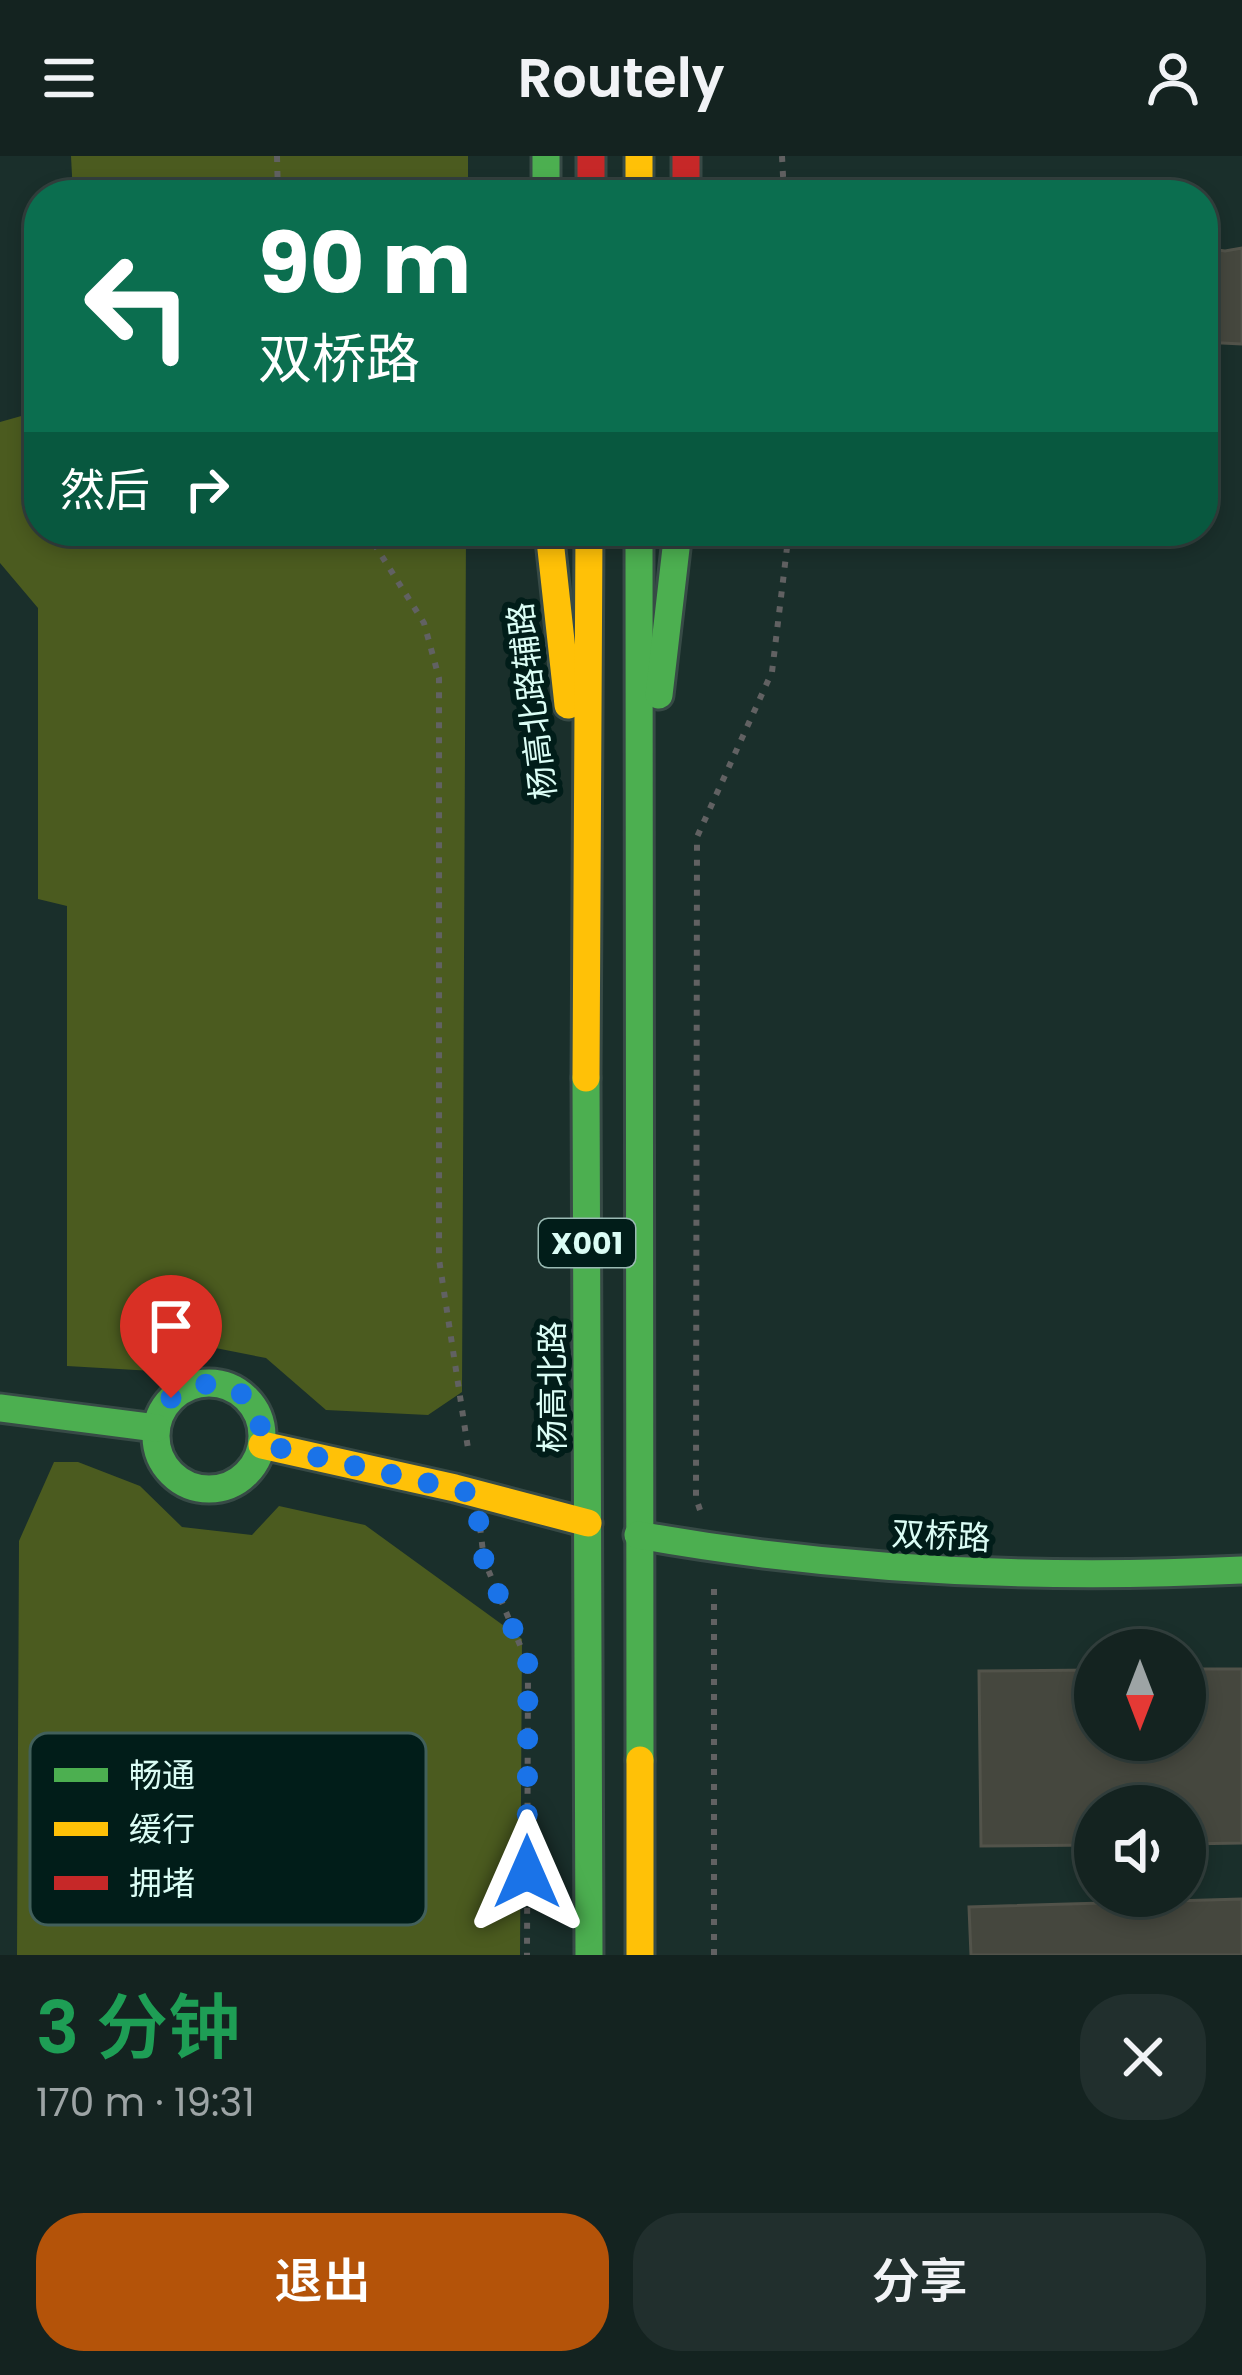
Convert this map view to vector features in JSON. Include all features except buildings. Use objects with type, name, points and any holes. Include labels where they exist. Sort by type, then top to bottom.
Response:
[{"type":"main road","name":"杨高北路辅路","points":[[551,546],[586,863]]},
{"type":"main road","name":"杨高北路","points":[[589,546],[589,1955]]},
{"type":"main road","name":"X001","points":[[639,546],[640,1955]]},
{"type":"main road","name":"X001","points":[[639,860],[676,546]]},
{"type":"main road","points":[[200,1383],[217,1383],[247,1398],[257,1412],[262,1444],[247,1474],[217,1489],[201,1489],[171,1474],[161,1460],[156,1428],[171,1398],[200,1383]]},
{"type":"main road","points":[[0,1408],[156,1428]]},
{"type":"main road","points":[[262,1444],[588,1523]]},
{"type":"main road","name":"双桥路","points":[[638,1535],[714,1550],[883,1570],[1001,1576],[1242,1570]]},
{"type":"path","points":[[376,546],[424,623],[440,678],[440,1259],[484,1560],[528,1664],[527,1955]]},
{"type":"path","points":[[714,1955],[714,1550],[696,1498],[697,837],[772,672],[787,546]]},
{"type":"green space","points":[[71,156],[468,156],[468,180],[72,180]]},
{"type":"green space","points":[[24,415],[24,546],[466,546],[462,1392],[428,1415],[326,1410],[266,1358],[185,1342],[153,1371],[67,1366],[67,906],[38,899],[38,608],[0,563],[0,422]]},
{"type":"green space","points":[[54,1462],[78,1462],[140,1486],[182,1527],[252,1535],[279,1506],[365,1525],[522,1639],[520,1955],[17,1955],[19,1541]]},
{"type":"traffic: fast","points":[[546,156],[546,180]]},
{"type":"traffic: fast","points":[[639,546],[640,1760]]},
{"type":"traffic: fast","points":[[659,695],[676,546]]},
{"type":"traffic: fast","points":[[586,1078],[589,1955]]},
{"type":"traffic: fast","points":[[209,1383],[229,1387],[247,1398],[258,1416],[262,1436],[258,1456],[247,1474],[229,1485],[209,1489],[189,1485],[171,1474],[160,1456],[156,1436],[160,1416],[171,1398],[189,1387],[209,1383]]},
{"type":"traffic: fast","points":[[0,1408],[156,1428]]},
{"type":"traffic: fast","points":[[638,1535],[788,1557],[939,1570],[1090,1574],[1242,1570]]},
{"type":"traffic: slow","points":[[639,156],[639,180]]},
{"type":"traffic: slow","points":[[551,546],[568,705]]},
{"type":"traffic: slow","points":[[586,1078],[589,546]]},
{"type":"traffic: slow","points":[[262,1445],[588,1523]]},
{"type":"traffic: slow","points":[[640,1760],[640,1955]]},
{"type":"traffic: jam","points":[[591,156],[591,180]]},
{"type":"traffic: jam","points":[[686,156],[686,180]]},
{"type":"route","points":[[171,1398],[200,1383],[233,1388],[257,1412],[262,1444],[475,1494],[484,1560],[528,1664],[527,1872]]}]
